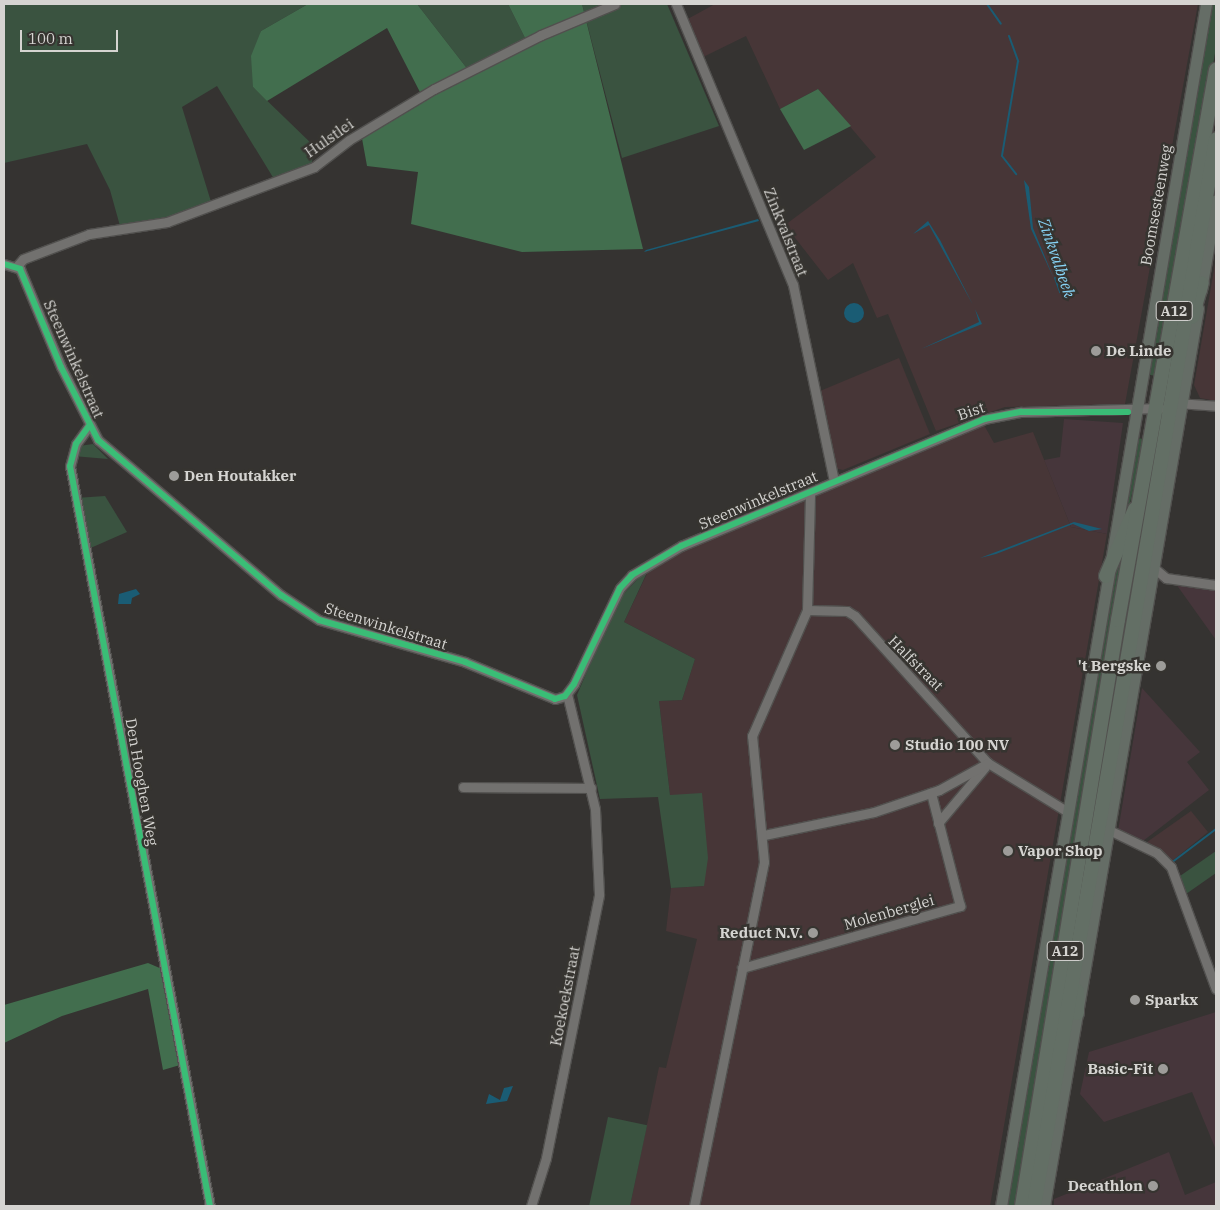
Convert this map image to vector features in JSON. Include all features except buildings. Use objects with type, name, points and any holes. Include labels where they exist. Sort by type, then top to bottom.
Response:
[{"type":"highway","name":"A12","points":[[1022,1206],[1140,500],[1170,405],[1216,70]]},
{"type":"highway","name":"A12","points":[[1034,1206],[1216,139]]},
{"type":"highway","points":[[1181,340],[1202,283]]},
{"type":"highway","points":[[1106,576],[1140,500]]},
{"type":"highway","points":[[1077,951],[1077,1013]]},
{"type":"main road","name":"Boomsesteenweg","points":[[1001,1206],[1068,812],[1131,412],[1206,4]]},
{"type":"main road","points":[[1044,1206],[1154,568],[1170,405],[1202,283],[1216,200]]},
{"type":"street","name":"Hulstlei","points":[[17,266],[24,259],[89,234],[167,222],[314,167],[349,140],[434,89],[541,35],[615,4]]},
{"type":"street","name":"Zinkvalstraat","points":[[676,4],[793,284],[834,481]]},
{"type":"street","points":[[4,264],[17,266]]},
{"type":"street","name":"Steenwinkelstraat","points":[[17,266],[89,426],[120,461],[281,595],[319,620],[483,668],[546,697],[567,694],[612,600],[632,575],[681,546],[834,481]]},
{"type":"street","name":"Bist","points":[[834,481],[995,416],[1131,412],[1170,405],[1216,406]]},
{"type":"street","name":"Den Hooghen Weg","points":[[89,426],[76,444],[70,466],[210,1206]]},
{"type":"street","points":[[694,1206],[742,968],[760,891],[764,835],[752,736],[806,610],[810,492]]},
{"type":"street","points":[[1154,568],[1166,578],[1216,585]]},
{"type":"street","name":"Halfstraat","points":[[806,610],[847,611],[855,616],[988,763],[1068,812]]},
{"type":"street","name":"Koekoekstraat","points":[[531,1206],[548,1149],[599,894],[599,842],[590,788],[567,694]]},
{"type":"street","points":[[764,835],[874,812],[931,793],[988,763]]},
{"type":"street","points":[[938,823],[988,763]]},
{"type":"street","points":[[463,787],[590,788]]},
{"type":"street","name":"Molenberglei","points":[[742,968],[960,906],[931,793]]},
{"type":"street","points":[[1109,830],[1156,852],[1171,867],[1216,989]]},
{"type":"shaded area","points":[[715,4],[1198,4],[1125,404],[1005,407],[936,431],[888,314],[877,318],[853,263],[828,280],[785,225],[876,157],[818,89],[780,109],[746,36],[697,60],[684,21]]},
{"type":"shaded area","points":[[1216,258],[1216,401],[1200,398],[1194,385]]},
{"type":"shaded area","points":[[899,358],[930,434],[843,470],[834,468],[820,391]]},
{"type":"shaded area","points":[[1064,419],[1123,423],[1107,534],[1071,527],[1044,460],[1060,457]]},
{"type":"shaded area","points":[[984,425],[994,443],[1033,432],[1071,527],[1107,534],[990,1206],[630,1206],[659,1067],[666,1068],[697,939],[666,931],[671,888],[704,886],[670,795],[659,701],[682,700],[695,659],[624,622],[653,561],[810,493]]},
{"type":"shaded area","points":[[1176,584],[1216,589],[1216,640]]},
{"type":"shaded area","points":[[1142,688],[1200,752],[1187,762],[1209,790],[1143,841],[1118,831]]},
{"type":"shaded area","points":[[1191,811],[1208,832],[1172,861],[1147,842]]},
{"type":"shaded area","points":[[1216,1012],[1216,1150],[1192,1092],[1104,1122],[1080,1094],[1089,1052]]},
{"type":"shaded area","points":[[1169,1152],[1185,1195],[1216,1182],[1216,1206],[1054,1206],[1054,1199]]},
{"type":"green space","points":[[4,4],[308,4],[261,31],[253,87],[315,147],[311,166],[274,179],[217,86],[182,107],[212,205],[167,222],[120,226],[110,190],[87,144],[4,163]]},
{"type":"green space","points":[[308,4],[417,4],[469,71],[527,42],[508,4],[582,4],[643,249],[522,252],[411,224],[418,172],[367,166],[361,133],[422,96],[387,28],[267,101],[253,87],[251,56],[261,31]]},
{"type":"green space","points":[[417,4],[508,4],[527,42],[469,71]]},
{"type":"green space","points":[[582,4],[667,4],[719,126],[622,158]]},
{"type":"green space","points":[[1209,4],[1216,4],[1216,47],[1194,181],[1156,376],[1145,374]]},
{"type":"green space","points":[[818,89],[851,126],[804,150],[780,109]]},
{"type":"green space","points":[[1135,438],[1145,439],[1128,511],[1119,528]]},
{"type":"green space","points":[[93,444],[108,459],[73,456],[79,446]]},
{"type":"green space","points":[[105,496],[127,532],[86,550],[76,498]]},
{"type":"green space","points":[[1130,527],[1017,1206],[1008,1206],[1011,1162],[1114,560]]},
{"type":"green space","points":[[650,566],[624,622],[695,659],[682,700],[659,701],[670,795],[702,793],[708,858],[704,886],[671,888],[658,797],[600,799],[577,695],[617,601]]},
{"type":"green space","points":[[1216,851],[1216,873],[1186,894],[1180,876]]},
{"type":"green space","points":[[148,963],[162,969],[180,1065],[163,1070],[148,989],[62,1016],[4,1043],[4,1005]]},
{"type":"green space","points":[[608,1117],[647,1125],[630,1206],[589,1206]]},
{"type":"water","points":[[1024,180],[1029,187],[1033,228],[1054,279],[1031,229]]},
{"type":"water","points":[[758,219],[759,221],[644,252],[646,250]]},
{"type":"water","points":[[928,221],[940,240],[973,305],[929,225],[913,234]]},
{"type":"water","points":[[854,303],[861,306],[864,313],[861,320],[854,323],[847,320],[844,313],[847,306]]},
{"type":"water","points":[[975,309],[982,324],[921,349],[979,322]]},
{"type":"water","points":[[1074,522],[1102,529],[1089,531],[1073,524],[996,554],[980,558]]},
{"type":"water","points":[[136,589],[140,594],[132,598],[131,604],[118,604],[119,594]]},
{"type":"water","points":[[513,1086],[507,1101],[486,1104],[489,1094],[500,1100],[504,1088]]},
{"type":"waterway","name":"Zinkvalbeek","points":[[987,4],[1001,24]]},
{"type":"waterway","name":"Zinkvalbeek","points":[[1009,36],[1018,61],[1002,156],[1016,174]]},
{"type":"waterway","name":"Zinkvalbeek","points":[[1055,278],[1060,292]]},
{"type":"waterway","points":[[1171,863],[1216,829]]},
{"type":"cycle path","points":[[4,264],[20,269],[61,367],[98,440],[281,595],[319,620],[465,662],[555,699],[565,696],[574,684],[620,588],[632,575],[681,546],[984,419],[1021,412],[1128,412]]},
{"type":"cycle path","points":[[89,426],[76,444],[70,466],[210,1206]]},
{"type":"place","name":"De Linde","points":[[1096,351]]},
{"type":"place","name":"Den Houtakker","points":[[174,476]]},
{"type":"place","name":"'t Bergske","points":[[1161,666]]},
{"type":"place","name":"Studio 100 NV","points":[[895,745]]},
{"type":"place","name":"Vapor Shop","points":[[1008,851]]},
{"type":"place","name":"Reduct N.V.","points":[[813,933]]},
{"type":"place","name":"Sparkx","points":[[1135,1000]]},
{"type":"place","name":"Basic-Fit","points":[[1163,1069]]},
{"type":"place","name":"Decathlon","points":[[1153,1186]]}]
